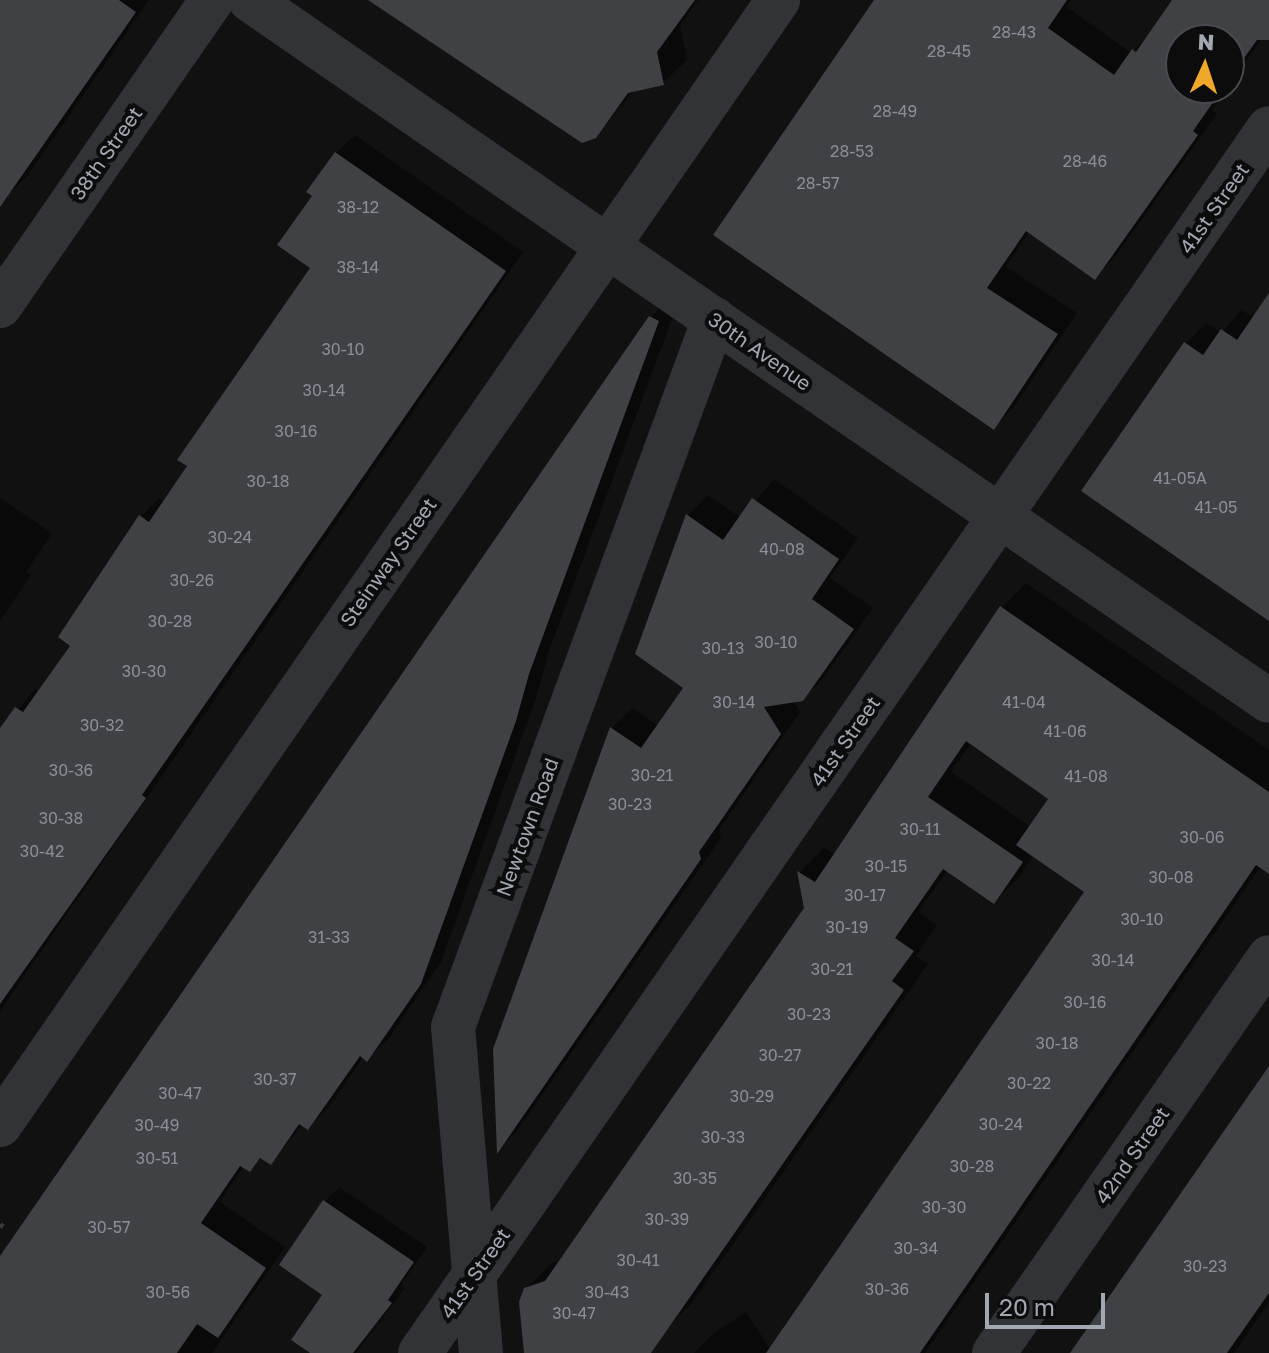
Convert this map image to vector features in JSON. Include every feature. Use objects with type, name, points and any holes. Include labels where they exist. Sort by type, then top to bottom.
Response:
[{"type":"street","name":"38th Street","points":[[0,306],[212,0]]},
{"type":"street","name":"30th Avenue","points":[[250,0],[1269,701]]},
{"type":"street","name":"Steinway Street","points":[[0,1125],[778,0]]},
{"type":"street","name":"41st Street","points":[[420,1353],[1269,128]]},
{"type":"street","name":"Newtown Road","points":[[481,1353],[453,1027],[714,319]]},
{"type":"street","name":"42nd Street","points":[[994,1353],[1269,957]]},
{"type":"building","points":[[0,0],[119,0],[136,12],[0,207]]},
{"type":"building","points":[[368,0],[695,0],[657,52],[664,85],[628,93],[596,138],[582,143]]},
{"type":"building","points":[[874,0],[1067,0],[1048,28],[1114,75],[1132,49],[1136,52],[1172,0],[1269,0],[1269,40],[1257,40],[1245,57],[1245,24],[1165,24],[1165,104],[1212,104],[1193,131],[1198,135],[1095,280],[1026,231],[987,288],[1058,334],[994,430],[713,235]]},
{"type":"building","points":[[335,152],[506,271],[142,795],[146,798],[0,1004],[0,728],[15,707],[23,712],[70,646],[58,637],[139,515],[149,522],[187,466],[177,460],[310,268],[277,245],[312,196],[306,192]]},
{"type":"building","points":[[1269,293],[1269,621],[1081,491],[1184,342],[1203,355],[1221,329],[1237,340]]},
{"type":"building","points":[[649,316],[659,321],[529,674],[516,721],[421,984],[367,1062],[360,1056],[308,1130],[299,1124],[271,1165],[260,1158],[250,1172],[240,1166],[201,1223],[266,1268],[218,1338],[197,1324],[177,1353],[0,1353],[0,1256]]},
{"type":"building","points":[[752,498],[839,559],[812,599],[854,629],[803,701],[764,707],[781,734],[699,852],[701,859],[497,1154],[493,1049],[610,727],[641,748],[683,688],[635,654],[686,514],[723,540]]},
{"type":"building","points":[[1000,606],[1269,792],[1269,874],[1256,865],[920,1353],[766,1353],[1084,892],[1016,845],[1048,799],[966,741],[928,797],[1023,862],[994,904],[943,869],[895,938],[914,951],[892,981],[904,990],[651,1353],[524,1353],[519,1302],[524,1288],[545,1281],[804,908],[797,871],[815,882]]},
{"type":"building","points":[[1269,1066],[1269,1293],[1227,1353],[1070,1353]]},
{"type":"building","points":[[323,1200],[414,1262],[388,1300],[392,1303],[353,1353],[310,1353],[291,1340],[322,1295],[279,1265]]}]
